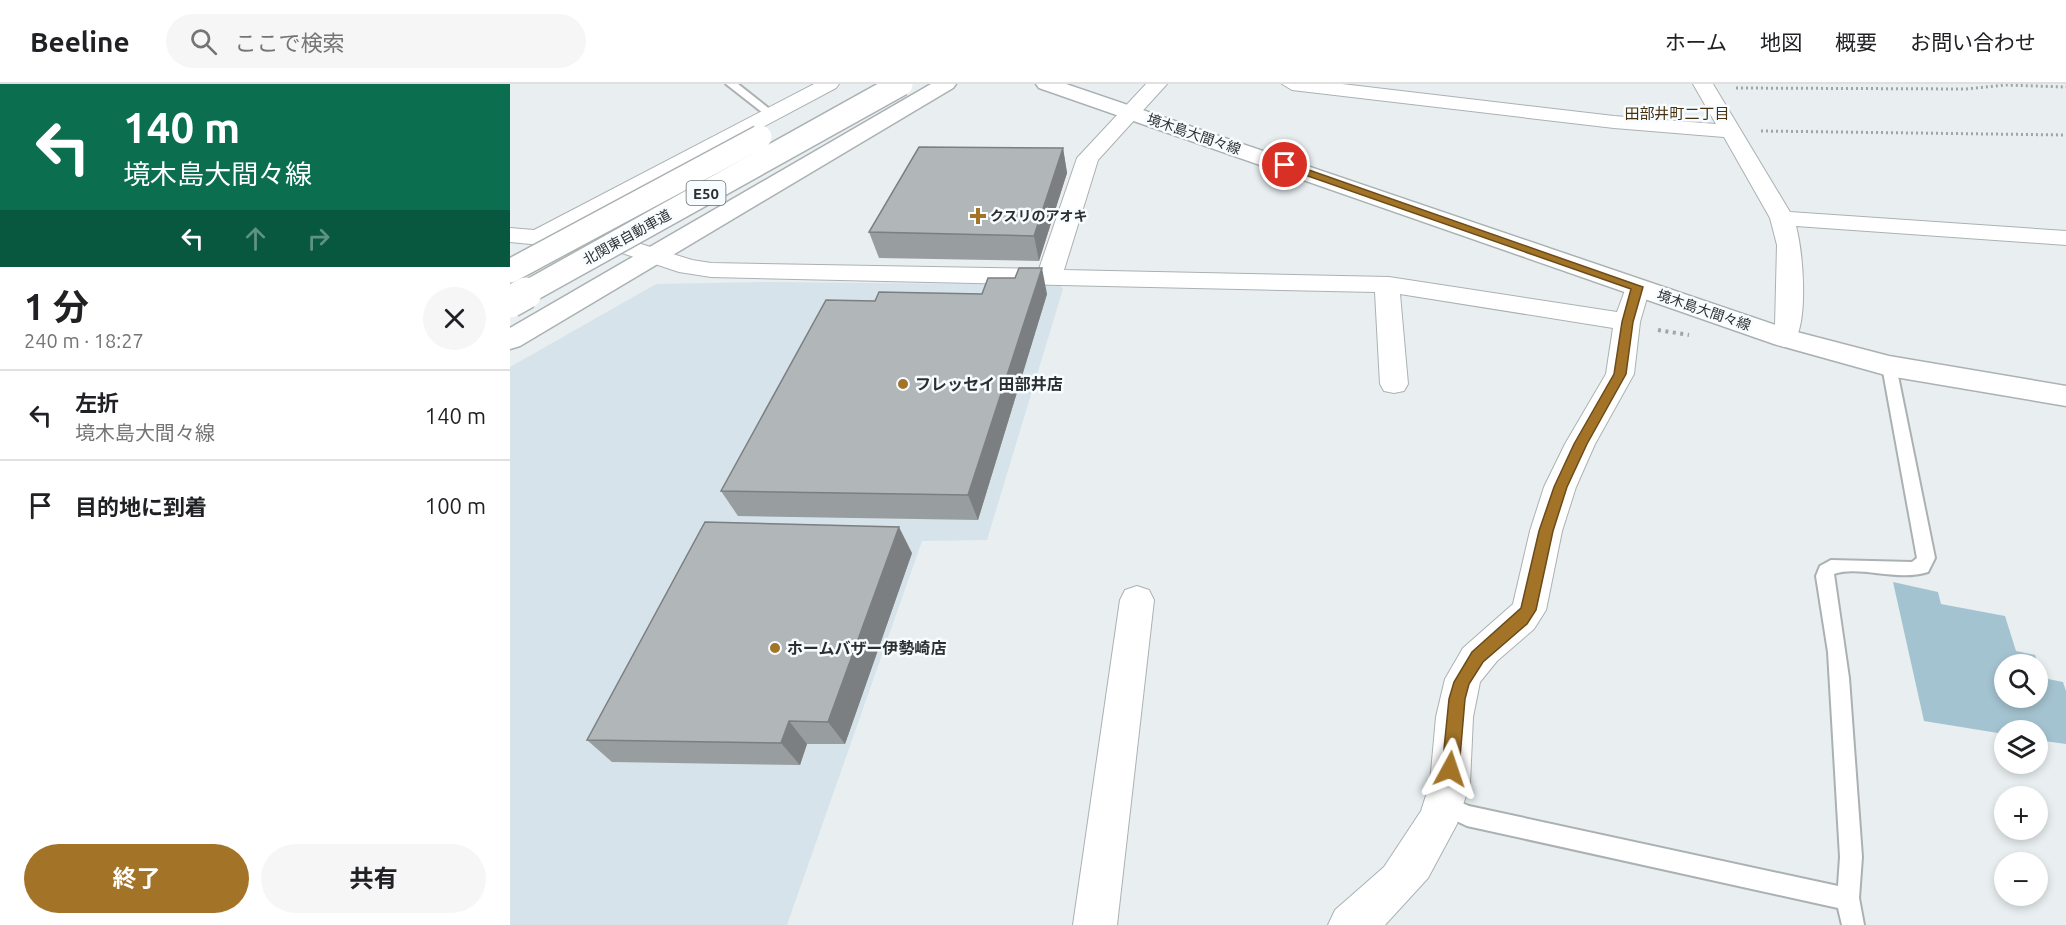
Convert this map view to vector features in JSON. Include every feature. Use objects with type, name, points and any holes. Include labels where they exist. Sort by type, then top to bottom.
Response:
[{"type":"main road","name":"北関東自動車道","points":[[510,271],[858,84]]},
{"type":"main road","name":"北関東自動車道","points":[[510,302],[901,84]]},
{"type":"main road","points":[[510,340],[946,84]]},
{"type":"main road","name":"境木島大間々線","points":[[1046,84],[1784,338],[1889,366],[2066,396]]},
{"type":"street","points":[[510,252],[829,84]]},
{"type":"street","points":[[1049,277],[1088,158],[1157,84]]},
{"type":"street","points":[[1292,84],[1614,122],[1729,131]]},
{"type":"street","points":[[1703,84],[1782,218],[1789,245],[1788,326],[1784,338]]},
{"type":"street","points":[[1782,218],[2066,238]]},
{"type":"street","points":[[510,235],[625,246],[657,254],[688,267],[711,270],[1314,281],[1389,285],[1627,322]]},
{"type":"street","points":[[1389,285],[1387,298],[1394,384]]},
{"type":"street","points":[[1350,925],[1390,894],[1417,857],[1444,805],[1450,781],[1457,699],[1462,682],[1478,657],[1521,620],[1528,610],[1546,531],[1560,487],[1580,444],[1620,374],[1627,322],[1637,287]]},
{"type":"street","points":[[1095,925],[1137,600]]},
{"type":"lane","points":[[731,84],[771,114]]},
{"type":"lane","points":[[1853,925],[1848,899],[1851,861],[1840,690],[1826,571],[1832,566],[1846,564],[1898,572],[1914,571],[1922,567],[1926,558],[1889,366]]},
{"type":"lane","points":[[1444,805],[1467,816],[1848,899]]},
{"type":"path","points":[[1703,84],[1719,87],[1966,89],[1995,88],[2005,85],[2066,87]]},
{"type":"path","points":[[1729,131],[2066,135]]},
{"type":"shaded area","points":[[769,282],[1060,285],[1063,289],[987,540],[922,541],[787,925],[510,925],[510,367],[656,284]]},
{"type":"shaded area","points":[[1893,582],[1938,592],[1941,604],[2005,616],[2016,651],[2030,654],[1994,654],[1994,708],[2048,708],[2048,679],[2063,682],[2066,691],[2066,744],[2048,742],[2048,720],[1994,720],[1994,732],[1924,721]]},
{"type":"building","name":"クスリのアオキ","points":[[919,147],[1063,148],[1034,236],[869,232]]},
{"type":"building","points":[[1019,268],[1042,268],[968,495],[721,491],[826,300],[875,301],[879,292],[982,294],[988,278],[1015,278]]},
{"type":"building","name":"ホームバザー伊勢崎店","points":[[705,522],[899,527],[828,722],[789,721],[781,743],[587,740]]},
{"type":"place","name":"クスリのアオキ","points":[[978,216]]},
{"type":"place","name":"フレッセイ 田部井店","points":[[903,384]]},
{"type":"place","name":"ホームバザー伊勢崎店","points":[[775,648]]},
{"type":"district","name":"田部井町二丁目","points":[[1677,113]]},
{"type":"route","points":[[1285,165],[1637,287],[1627,322],[1620,374],[1580,444],[1560,487],[1546,531],[1533,601],[1521,620],[1478,657],[1468,669],[1462,682],[1457,699],[1450,769]]}]
